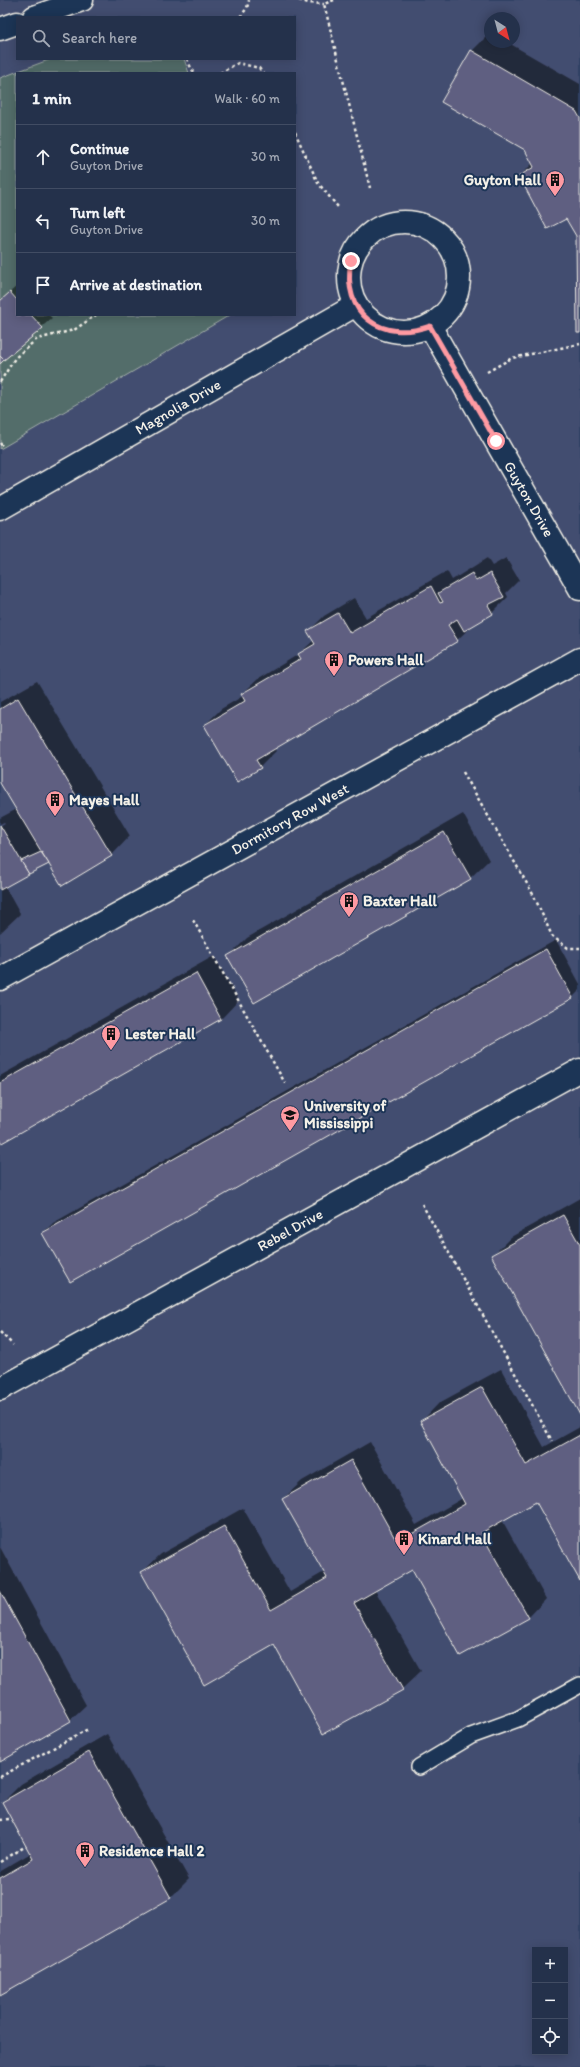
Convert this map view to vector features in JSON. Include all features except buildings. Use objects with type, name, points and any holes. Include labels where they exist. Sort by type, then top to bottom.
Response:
[{"type":"street","points":[[37,16],[82,0]]},
{"type":"street","points":[[0,29],[16,23]]},
{"type":"street","points":[[404,222],[422,226],[439,235],[451,249],[457,265],[459,283],[454,300],[444,315],[430,326],[414,331],[397,332],[381,327],[366,318],[356,305],[350,291],[349,276],[351,261],[358,247],[370,234],[386,225],[404,222]]},
{"type":"street","name":"Magnolia Drive","points":[[0,510],[356,305]]},
{"type":"street","name":"Guyton Drive","points":[[430,326],[580,590]]},
{"type":"street","name":"Dormitory Row West","points":[[0,979],[580,660]]},
{"type":"street","name":"Rebel Drive","points":[[0,1389],[580,1070]]},
{"type":"lane","points":[[419,1767],[471,1736],[518,1719],[580,1685]]},
{"type":"path","points":[[241,16],[247,8],[249,0]]},
{"type":"path","points":[[299,0],[308,3],[324,4],[334,0]]},
{"type":"path","points":[[324,4],[370,188]]},
{"type":"path","points":[[187,60],[192,70],[195,72]]},
{"type":"path","points":[[222,72],[238,63],[259,68],[262,72]]},
{"type":"path","points":[[296,134],[318,183],[338,207]]},
{"type":"path","points":[[0,382],[15,358],[37,339],[74,330],[95,316]]},
{"type":"path","points":[[485,373],[512,358],[580,344]]},
{"type":"path","points":[[0,443],[3,447]]},
{"type":"path","points":[[463,772],[534,896],[552,936],[568,948],[580,948]]},
{"type":"path","points":[[193,920],[285,1083]]},
{"type":"path","points":[[422,1204],[552,1441]]},
{"type":"path","points":[[0,1332],[13,1345]]},
{"type":"path","points":[[0,1777],[88,1729]]},
{"type":"path","points":[[0,1820],[9,1819]]},
{"type":"path","points":[[0,1862],[26,1846]]},
{"type":"shaded area","name":"University of Mississippi","points":[[0,0],[580,0],[580,2067],[0,2067]]},
{"type":"green space","points":[[48,60],[184,60],[189,72],[16,72]]},
{"type":"green space","points":[[16,72],[16,316],[228,316],[0,449],[0,78]]},
{"type":"place","name":"Guyton Hall","points":[[555,197]]},
{"type":"place","name":"Powers Hall","points":[[334,677]]},
{"type":"place","name":"Mayes Hall","points":[[55,817]]},
{"type":"place","name":"Baxter Hall","points":[[349,918]]},
{"type":"place","name":"Lester Hall","points":[[111,1051]]},
{"type":"place","name":"University of Mississippi","points":[[290,1132]]},
{"type":"place","name":"Kinard Hall","points":[[404,1556]]},
{"type":"place","name":"Residence Hall 2","points":[[85,1868]]},
{"type":"route","points":[[351,261],[349,276],[350,291],[356,305],[366,318],[381,327],[397,332],[414,331],[430,326],[496,441]]}]
